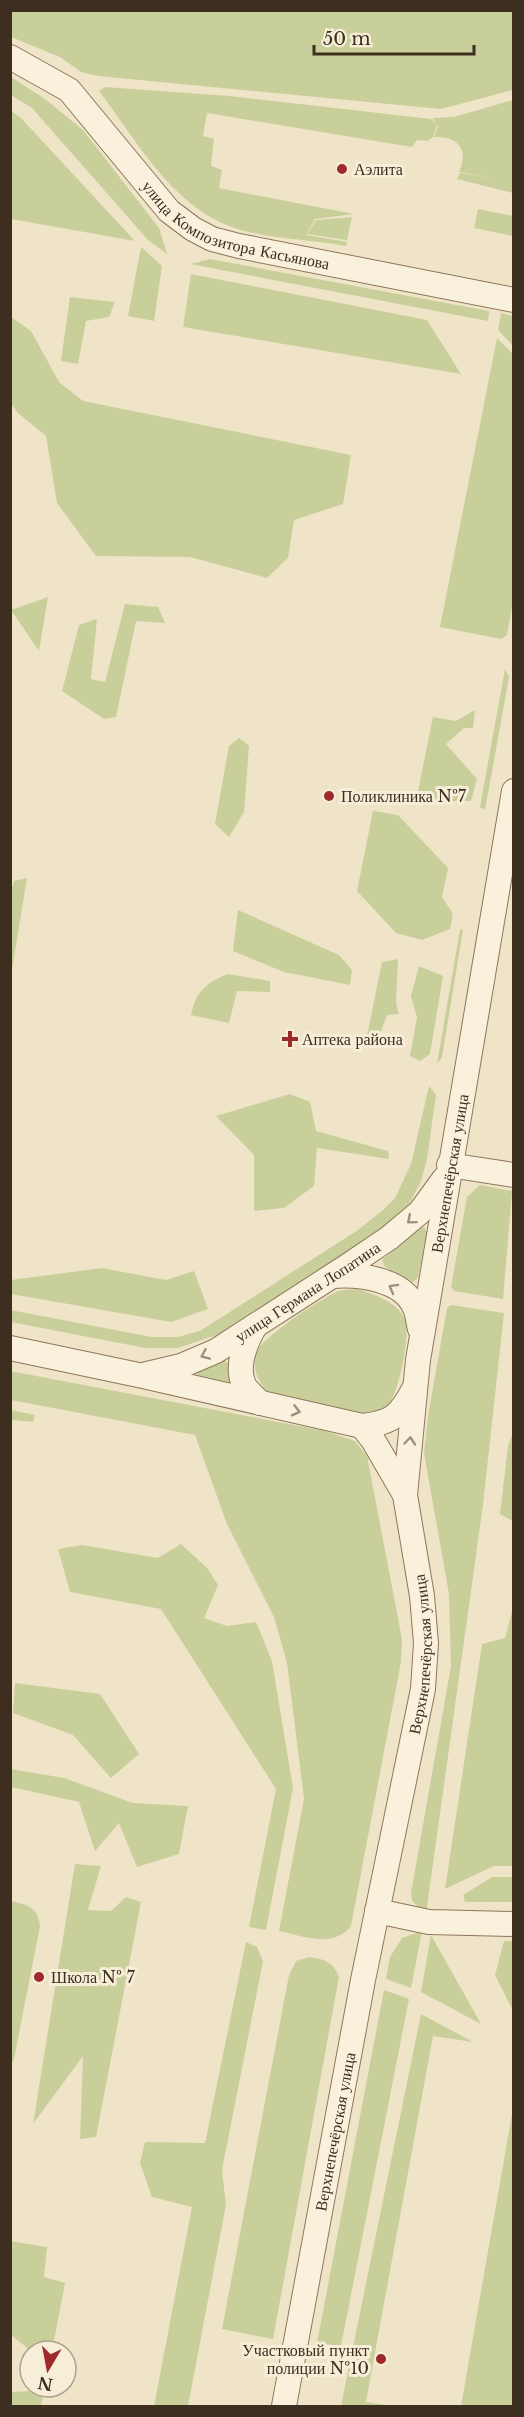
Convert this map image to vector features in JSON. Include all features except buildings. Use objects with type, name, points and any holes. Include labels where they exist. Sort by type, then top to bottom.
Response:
[{"type":"street","name":"улица Композитора Касьянова","points":[[10,57],[69,90],[170,210],[193,229],[212,239],[513,300]]},
{"type":"street","name":"Верхнепечёрская улица","points":[[284,2406],[377,1911],[423,1689],[426,1654],[422,1596],[405,1495],[415,1388],[448,1170],[513,791]]},
{"type":"street","points":[[448,1170],[513,1174]]},
{"type":"street","name":"улица Германа Лопатина","points":[[143,1376],[181,1366],[216,1351],[333,1276],[389,1238],[420,1212],[448,1170]]},
{"type":"street","points":[[333,1276],[353,1274],[398,1289],[414,1305],[422,1335]]},
{"type":"street","points":[[255,1326],[244,1347],[241,1366],[244,1385],[260,1403]]},
{"type":"street","name":"улица Германа Лопатина","points":[[10,1348],[362,1426]]},
{"type":"street","points":[[405,1495],[373,1440],[362,1426],[390,1420],[402,1410],[415,1388]]},
{"type":"street","points":[[377,1911],[429,1922],[513,1924]]},
{"type":"green space","points":[[10,11],[513,11],[513,90],[441,109],[98,76],[81,72],[60,57],[11,37]]},
{"type":"green space","points":[[11,77],[45,99],[83,130],[159,228],[167,254],[148,240],[32,108],[11,95]]},
{"type":"green space","points":[[105,87],[229,96],[431,119],[437,125],[433,137],[427,141],[417,140],[412,147],[207,113],[203,136],[214,139],[211,166],[222,170],[219,188],[354,214],[315,219],[306,235],[347,242],[346,246],[241,230],[217,221],[177,191],[143,152],[99,91]]},
{"type":"green space","points":[[513,100],[513,193],[457,179],[460,173],[497,178],[459,172],[462,164],[462,150],[449,139],[434,137],[438,126],[432,118],[454,117]]},
{"type":"green space","points":[[11,111],[20,117],[135,241],[11,219]]},
{"type":"green space","points":[[478,209],[513,216],[513,236],[474,228]]},
{"type":"green space","points":[[352,217],[347,240],[307,234],[316,220]]},
{"type":"green space","points":[[141,247],[162,266],[154,321],[128,316]]},
{"type":"green space","points":[[210,259],[489,311],[488,321],[190,264]]},
{"type":"green space","points":[[191,274],[427,320],[461,374],[183,327]]},
{"type":"green space","points":[[70,297],[115,302],[109,317],[86,321],[78,364],[61,361]]},
{"type":"green space","points":[[501,313],[513,316],[513,346],[498,330]]},
{"type":"green space","points":[[11,317],[31,331],[59,382],[83,401],[351,455],[343,504],[294,520],[288,558],[267,578],[190,557],[96,556],[57,503],[46,436],[18,413],[11,403]]},
{"type":"green space","points":[[497,338],[514,355],[514,596],[507,635],[501,639],[440,627]]},
{"type":"green space","points":[[48,597],[39,651],[11,610]]},
{"type":"green space","points":[[125,604],[158,607],[165,623],[136,621],[116,717],[104,719],[62,691],[79,625],[97,619],[91,679],[105,682]]},
{"type":"green space","points":[[505,669],[509,677],[485,810],[480,807]]},
{"type":"green space","points":[[475,710],[473,728],[464,728],[446,744],[477,779],[471,801],[416,801],[433,717],[456,721]]},
{"type":"green space","points":[[239,738],[249,746],[244,812],[229,837],[215,824],[229,746]]},
{"type":"green space","points":[[373,811],[398,815],[448,868],[442,897],[453,914],[450,929],[422,940],[396,933],[357,891]]},
{"type":"green space","points":[[27,878],[11,976],[10,895],[14,881]]},
{"type":"green space","points":[[238,910],[339,955],[352,970],[350,985],[284,972],[233,951]]},
{"type":"green space","points":[[460,929],[463,930],[442,1057],[437,1064]]},
{"type":"green space","points":[[398,959],[396,1003],[399,1014],[387,1015],[376,1044],[367,1036],[382,962]]},
{"type":"green space","points":[[419,966],[443,976],[430,1054],[420,1061],[410,1056],[417,1017],[411,996]]},
{"type":"green space","points":[[228,974],[270,981],[270,992],[237,991],[229,1023],[191,1015],[196,1000],[204,988],[214,980]]},
{"type":"green space","points":[[429,1086],[436,1095],[427,1159],[421,1181],[409,1205],[384,1229],[219,1334],[178,1348],[145,1348],[11,1322],[10,1310],[152,1337],[178,1337],[200,1331],[358,1230],[395,1198],[411,1164]]},
{"type":"green space","points":[[290,1094],[310,1102],[316,1131],[388,1151],[389,1159],[317,1148],[314,1186],[284,1208],[254,1211],[254,1155],[216,1116]]},
{"type":"green space","points":[[480,1185],[512,1191],[503,1299],[454,1291],[451,1287],[467,1197]]},
{"type":"green space","points":[[424,1227],[427,1232],[418,1278],[413,1282],[385,1267],[382,1260],[418,1229]]},
{"type":"green space","points":[[102,1268],[166,1280],[194,1271],[208,1309],[171,1322],[11,1294],[11,1280]]},
{"type":"green space","points":[[357,1289],[389,1302],[404,1317],[406,1334],[403,1360],[394,1396],[390,1402],[379,1410],[365,1413],[270,1394],[259,1380],[255,1369],[255,1358],[261,1346],[294,1318],[331,1294]]},
{"type":"green space","points":[[451,1305],[504,1313],[483,1505],[426,1914],[412,1901],[411,1893],[451,1666],[449,1594],[424,1453],[428,1416],[447,1308]]},
{"type":"green space","points":[[224,1360],[228,1363],[230,1384],[196,1380],[198,1372]]},
{"type":"green space","points":[[10,1371],[325,1431],[355,1441],[367,1456],[402,1639],[401,1662],[351,1926],[344,1933],[327,1939],[317,1939],[279,1931],[304,1799],[287,1663],[274,1617],[227,1524],[195,1435],[11,1400]]},
{"type":"green space","points":[[11,1410],[35,1415],[33,1422],[11,1420]]},
{"type":"green space","points":[[513,1433],[513,1521],[500,1514],[508,1446]]},
{"type":"green space","points":[[181,1544],[208,1569],[218,1585],[204,1618],[227,1626],[256,1622],[272,1661],[293,1788],[266,1930],[249,1927],[276,1789],[161,1609],[70,1592],[58,1549],[82,1545],[158,1558]]},
{"type":"green space","points":[[513,1607],[513,1866],[494,1866],[445,1889],[482,1644],[505,1638]]},
{"type":"green space","points":[[15,1683],[100,1694],[139,1754],[111,1778],[73,1735],[13,1713]]},
{"type":"green space","points":[[11,1769],[64,1778],[133,1803],[188,1806],[179,1854],[137,1867],[119,1823],[95,1851],[79,1802],[11,1787]]},
{"type":"green space","points":[[75,1864],[101,1866],[88,1910],[111,1911],[126,1897],[141,1902],[96,2137],[80,2139],[83,2056],[33,2124]]},
{"type":"green space","points":[[492,1877],[513,1877],[513,1902],[465,1902],[463,1895]]},
{"type":"green space","points":[[11,1901],[31,1908],[37,1915],[40,1926],[11,2065]]},
{"type":"green space","points":[[422,1931],[411,1988],[386,1979],[390,1957],[402,1938]]},
{"type":"green space","points":[[431,1935],[481,2024],[421,1992]]},
{"type":"green space","points":[[504,1941],[513,1941],[512,2009],[495,1975]]},
{"type":"green space","points":[[246,1942],[257,1947],[263,1961],[222,2170],[226,2205],[188,2406],[154,2406],[192,2207],[152,2197],[140,2163],[145,2142],[205,2143]]},
{"type":"green space","points":[[309,1957],[327,1962],[339,1977],[273,2339],[222,2329],[289,1975],[296,1961]]},
{"type":"green space","points":[[384,1990],[409,1999],[341,2346],[317,2343]]},
{"type":"green space","points":[[421,2014],[473,2042],[433,2036],[366,2402],[392,2406],[341,2406]]},
{"type":"green space","points":[[513,2108],[513,2406],[461,2406]]},
{"type":"green space","points":[[10,2241],[47,2247],[44,2277],[65,2283],[54,2339],[18,2341],[11,2335]]},
{"type":"green space","points":[[11,2392],[18,2392],[18,2399],[42,2399],[41,2406],[11,2406]]},
{"type":"place","name":"Аэлита","points":[[342,169]]},
{"type":"place","name":"Поликлиника №7","points":[[329,796]]},
{"type":"place","name":"Аптека района","points":[[290,1039]]},
{"type":"place","name":"Школа № 7","points":[[39,1977]]},
{"type":"place","name":"Участковый пункт полиции №10","points":[[381,2359]]}]
